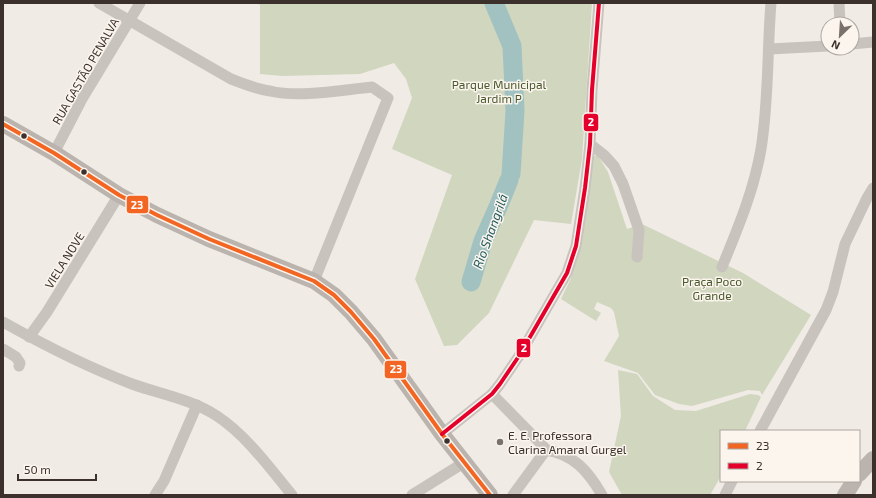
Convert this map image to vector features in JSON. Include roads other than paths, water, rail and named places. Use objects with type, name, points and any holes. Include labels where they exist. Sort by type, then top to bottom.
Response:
[{"type":"main road","points":[[3,124],[54,153],[119,195],[157,215],[209,239],[314,281],[334,295],[374,338],[442,434],[490,495]]},
{"type":"main road","points":[[860,473],[873,459]]},
{"type":"main road","points":[[845,495],[853,482]]},
{"type":"street","points":[[99,3],[231,79],[250,86],[271,92],[296,94],[372,86],[388,98],[314,281]]},
{"type":"street","name":"RUA GASTÃO PENALVA","points":[[54,153],[82,99],[140,3]]},
{"type":"street","points":[[442,434],[492,394],[519,356],[567,273],[576,246],[590,144],[592,90],[599,3]]},
{"type":"street","points":[[722,267],[755,176],[761,148],[766,106],[771,3]]},
{"type":"street","points":[[839,3],[840,16]]},
{"type":"street","points":[[860,43],[873,42]]},
{"type":"street","points":[[769,50],[820,47]]},
{"type":"street","points":[[590,144],[604,155],[614,166],[623,184],[639,230],[637,257]]},
{"type":"street","points":[[761,430],[826,310],[833,292],[845,244],[867,208],[873,188]]},
{"type":"street","name":"VIELA NOVE","points":[[29,337],[47,312],[119,195]]},
{"type":"street","points":[[3,322],[29,337],[87,365],[132,384],[197,405],[217,416],[257,453],[292,495]]},
{"type":"street","points":[[3,349],[16,357],[20,363],[19,366]]},
{"type":"street","points":[[492,394],[511,415],[541,443],[545,450],[560,453],[572,459],[592,479],[602,495]]},
{"type":"street","points":[[155,495],[164,481],[197,405]]},
{"type":"street","points":[[513,495],[545,450]]},
{"type":"street","points":[[412,495],[465,462]]},
{"type":"street","points":[[725,495],[732,482]]},
{"type":"waterway","name":"Rio Shangrilá","points":[[494,3],[512,46],[515,111],[511,174]]},
{"type":"waterway","name":"Rio Shangrilá","points":[[471,282],[483,241],[509,180]]},
{"type":"place","name":"E. E. Professora Clarina Amaral Gurgel","points":[[500,442]]},
{"type":"park label","name":"Parque Municipal Jardim P","points":[[499,91]]},
{"type":"park label","name":"Praça Poco Grande","points":[[712,288]]}]
